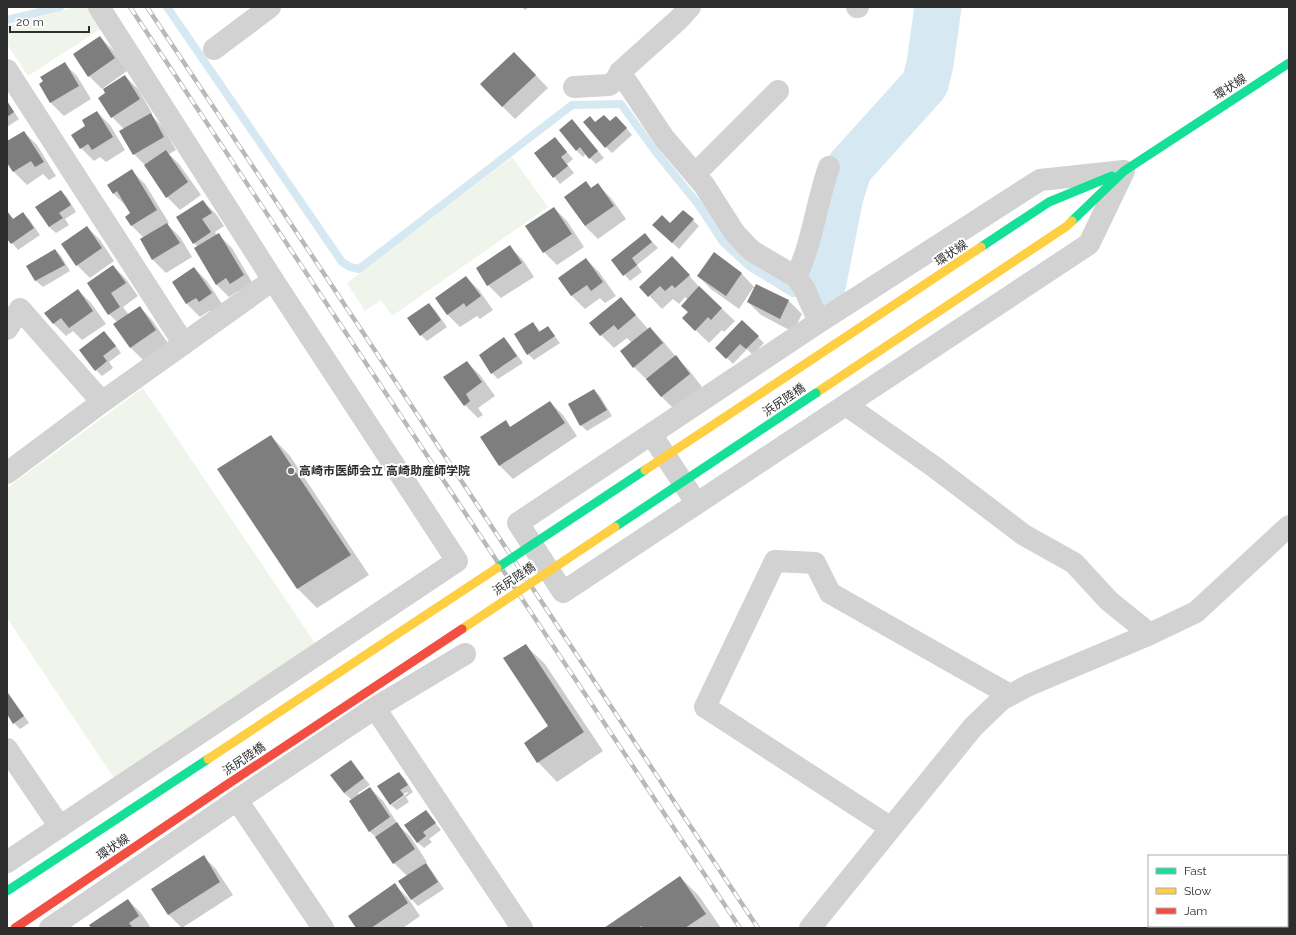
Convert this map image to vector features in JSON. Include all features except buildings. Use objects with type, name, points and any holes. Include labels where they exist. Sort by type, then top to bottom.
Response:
[{"type":"street","points":[[7,862],[457,561],[273,280],[99,7]]},
{"type":"street","points":[[214,49],[270,7]]},
{"type":"street","points":[[574,87],[608,85],[616,80],[620,72],[678,20],[690,7]]},
{"type":"street","name":"環状線","points":[[816,393],[1066,226],[1124,171],[1289,63]]},
{"type":"street","points":[[7,70],[184,344]]},
{"type":"street","points":[[620,72],[664,138],[704,185],[730,226],[743,242],[752,251],[796,277],[804,288],[819,322]]},
{"type":"street","points":[[695,174],[778,91]]},
{"type":"street","points":[[796,277],[804,260],[823,184],[829,167]]},
{"type":"street","points":[[1124,171],[1088,244],[563,592],[518,523],[819,322],[1040,180],[1124,171]]},
{"type":"street","name":"環状線","points":[[799,368],[1049,202],[1124,171]]},
{"type":"street","points":[[7,473],[102,402],[273,280]]},
{"type":"street","points":[[7,328],[20,309],[102,402]]},
{"type":"street","name":"浜尻陸橋","points":[[208,759],[799,368]]},
{"type":"street","name":"浜尻陸橋","points":[[231,793],[816,393]]},
{"type":"street","points":[[846,405],[933,466],[1024,535],[1074,563],[1110,601],[1150,634]]},
{"type":"street","points":[[651,434],[697,504]]},
{"type":"street","points":[[810,928],[973,727],[1001,700],[1029,685],[1150,634],[1196,612],[1289,526]]},
{"type":"street","points":[[891,828],[705,707],[775,561],[815,562],[830,593],[1010,695]]},
{"type":"street","points":[[50,928],[231,793],[465,654]]},
{"type":"street","points":[[375,708],[522,928]]},
{"type":"street","points":[[7,750],[60,827]]},
{"type":"street","name":"環状線","points":[[7,891],[208,759]]},
{"type":"street","points":[[231,793],[323,928]]},
{"type":"street","name":"環状線","points":[[15,928],[231,793]]},
{"type":"shaded area","points":[[75,7],[88,7],[102,28],[28,76],[7,44],[7,26]]},
{"type":"shaded area","points":[[512,157],[548,207],[392,316],[381,300],[365,311],[347,283]]},
{"type":"shaded area","points":[[143,388],[317,646],[114,778],[7,618],[7,488]]},
{"type":"waterway","points":[[7,20],[60,7]]},
{"type":"waterway","points":[[167,7],[342,262],[350,267],[359,269],[572,105],[621,104],[655,151],[698,204],[723,242],[749,266],[793,293],[822,287]]},
{"type":"waterway","points":[[822,287],[840,196],[849,168],[925,84],[930,64],[938,7]]},
{"type":"railway","points":[[130,7],[740,928]]},
{"type":"railway","points":[[147,7],[758,928]]},
{"type":"traffic: fast","points":[[1072,221],[1124,171],[1289,63]]},
{"type":"traffic: fast","points":[[981,247],[1049,202],[1112,176]]},
{"type":"traffic: fast","points":[[615,527],[816,393]]},
{"type":"traffic: fast","points":[[497,568],[645,470]]},
{"type":"traffic: fast","points":[[7,891],[208,759]]},
{"type":"traffic: slow","points":[[816,393],[1067,226],[1072,221]]},
{"type":"traffic: slow","points":[[799,368],[981,247]]},
{"type":"traffic: slow","points":[[645,470],[799,368]]},
{"type":"traffic: slow","points":[[462,629],[615,527]]},
{"type":"traffic: slow","points":[[208,759],[497,568]]},
{"type":"traffic: jam","points":[[225,786],[462,629]]},
{"type":"traffic: jam","points":[[15,928],[225,786]]},
{"type":"place","name":"高崎市医師会立 高崎助産師学院","points":[[291,471]]}]
